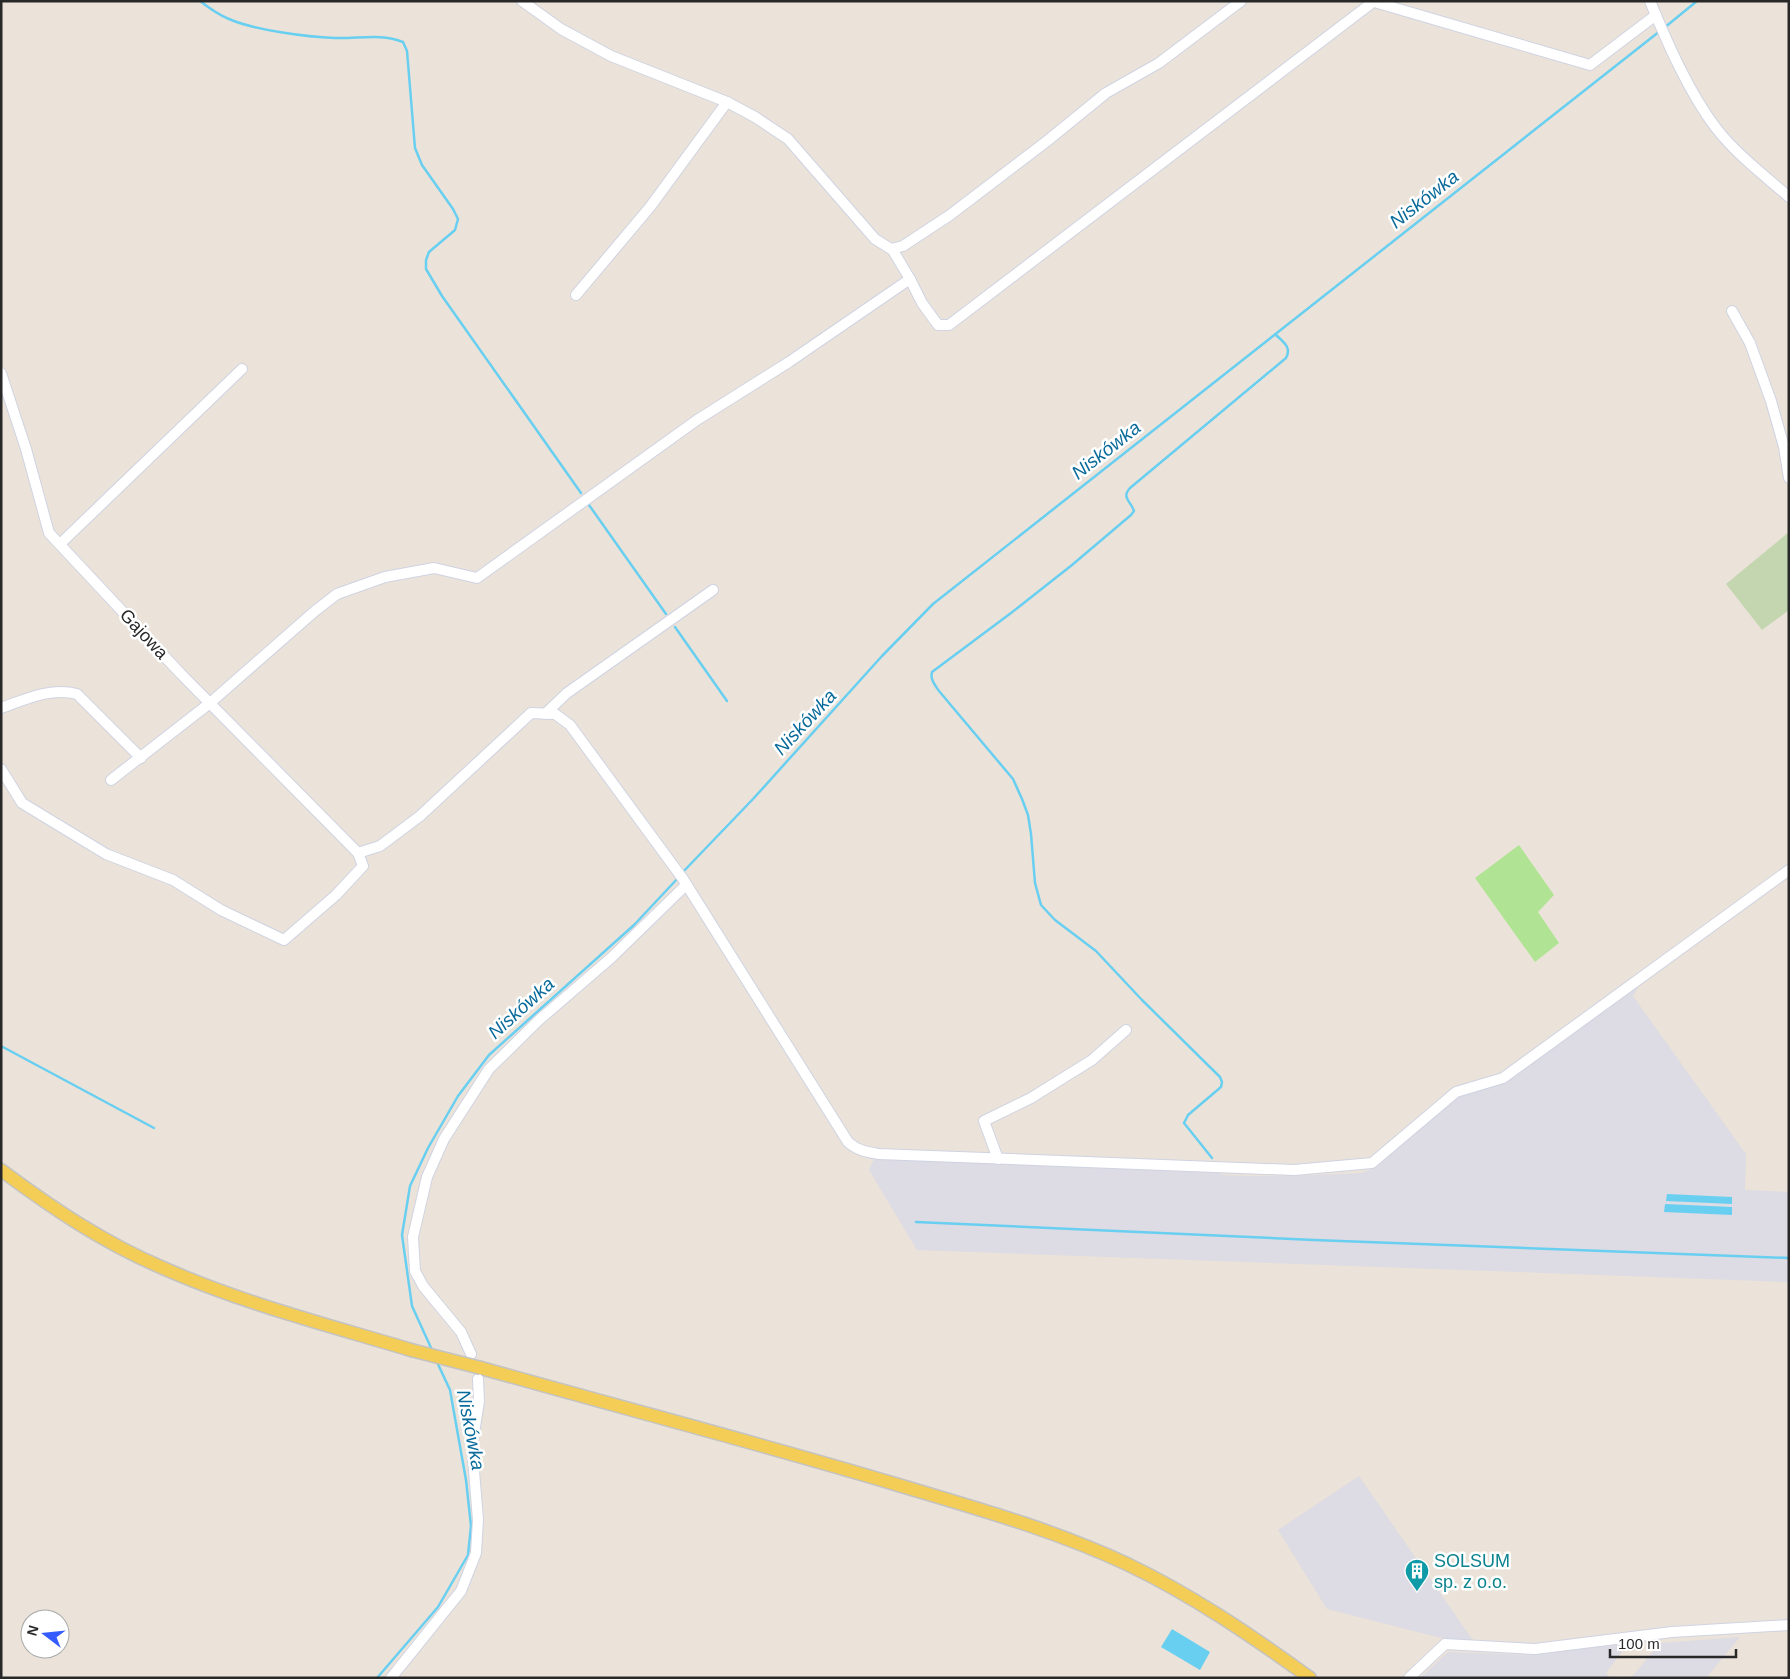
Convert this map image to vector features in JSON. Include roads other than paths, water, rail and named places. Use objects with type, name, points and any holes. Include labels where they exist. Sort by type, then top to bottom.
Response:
[{"type":"main road","points":[[1,1170],[78,1224],[114,1244],[163,1269],[272,1309],[411,1350],[479,1374],[815,1460],[990,1511],[1052,1532],[1130,1566],[1175,1591],[1249,1633],[1310,1678]]},
{"type":"street","points":[[522,1],[561,29],[611,56],[727,102],[755,117],[788,139],[875,239],[892,249],[922,303],[938,325],[949,325],[1372,2],[1590,65],[1657,17]]},
{"type":"street","points":[[892,249],[904,246],[944,219],[1106,94],[1159,63],[1241,1]]},
{"type":"street","points":[[1650,1],[1691,88],[1716,128],[1728,142],[1789,197]]},
{"type":"street","points":[[576,295],[650,207],[727,102]]},
{"type":"street","points":[[111,780],[210,703],[337,594],[385,577],[434,568],[477,578],[697,420],[789,362],[910,279]]},
{"type":"street","points":[[1732,312],[1750,343],[1771,401],[1784,447],[1789,478]]},
{"type":"street","points":[[60,544],[242,369]]},
{"type":"street","name":"Gajowa","points":[[1,373],[26,448],[49,533],[210,703],[358,853]]},
{"type":"street","points":[[545,714],[567,693],[713,590]]},
{"type":"street","points":[[1,708],[40,694],[65,691],[77,694],[141,758]]},
{"type":"street","points":[[1,769],[22,804],[106,854],[173,880],[221,910],[284,940],[336,895],[363,866],[358,853],[380,846],[420,816],[531,713],[555,714],[570,725],[674,867],[848,1142],[865,1152],[879,1154],[1294,1170],[1372,1163],[1456,1092],[1503,1078],[1789,870]]},
{"type":"street","points":[[471,1354],[461,1332],[423,1286],[415,1271],[413,1237],[428,1177],[441,1147],[489,1069],[538,1020],[611,958],[684,882]]},
{"type":"street","points":[[998,1159],[984,1121],[1031,1098],[1092,1060],[1126,1030]]},
{"type":"street","points":[[391,1678],[461,1591],[476,1553],[478,1520],[472,1446],[479,1401],[479,1374]]},
{"type":"street","points":[[1409,1678],[1445,1644],[1535,1649],[1672,1632],[1789,1625]]},
{"type":"water","points":[[1667,1194],[1732,1197],[1732,1204],[1666,1201]]},
{"type":"water","points":[[1665,1204],[1732,1207],[1732,1215],[1664,1212]]},
{"type":"water","points":[[1172,1629],[1210,1652],[1200,1670],[1161,1647]]},
{"type":"waterway","points":[[200,1],[229,19],[266,30],[323,37],[378,37],[403,42],[407,51],[415,148],[422,165],[458,219],[455,230],[429,252],[426,260],[426,269],[442,296],[581,493]]},
{"type":"waterway","name":"Niskówka","points":[[1664,28],[1697,1]]},
{"type":"waterway","name":"Niskówka","points":[[681,874],[753,799],[882,656],[933,604],[1660,31]]},
{"type":"waterway","points":[[1212,1158],[1184,1123],[1188,1115],[1221,1087],[1220,1077],[1142,1000],[1096,951],[1055,920],[1041,905],[1035,883],[1028,815],[1013,779],[939,691],[933,682],[932,672],[1072,565],[1131,515],[1134,511],[1127,499],[1127,491],[1286,358],[1288,354],[1287,348],[1284,342],[1276,335]]},
{"type":"waterway","points":[[589,505],[666,614]]},
{"type":"waterway","points":[[675,627],[727,701]]},
{"type":"waterway","name":"Niskówka","points":[[432,1350],[412,1306],[402,1235],[410,1186],[428,1148],[458,1096],[489,1055],[634,925],[678,878]]},
{"type":"waterway","points":[[1,1046],[154,1128]]},
{"type":"waterway","points":[[916,1222],[1314,1240],[1789,1258]]},
{"type":"waterway","name":"Niskówka","points":[[377,1678],[438,1607],[468,1555],[471,1526],[466,1480],[450,1390],[437,1362]]},
{"type":"place","name":"SOLSUM sp. z o.o.","points":[[1417,1592]]}]
